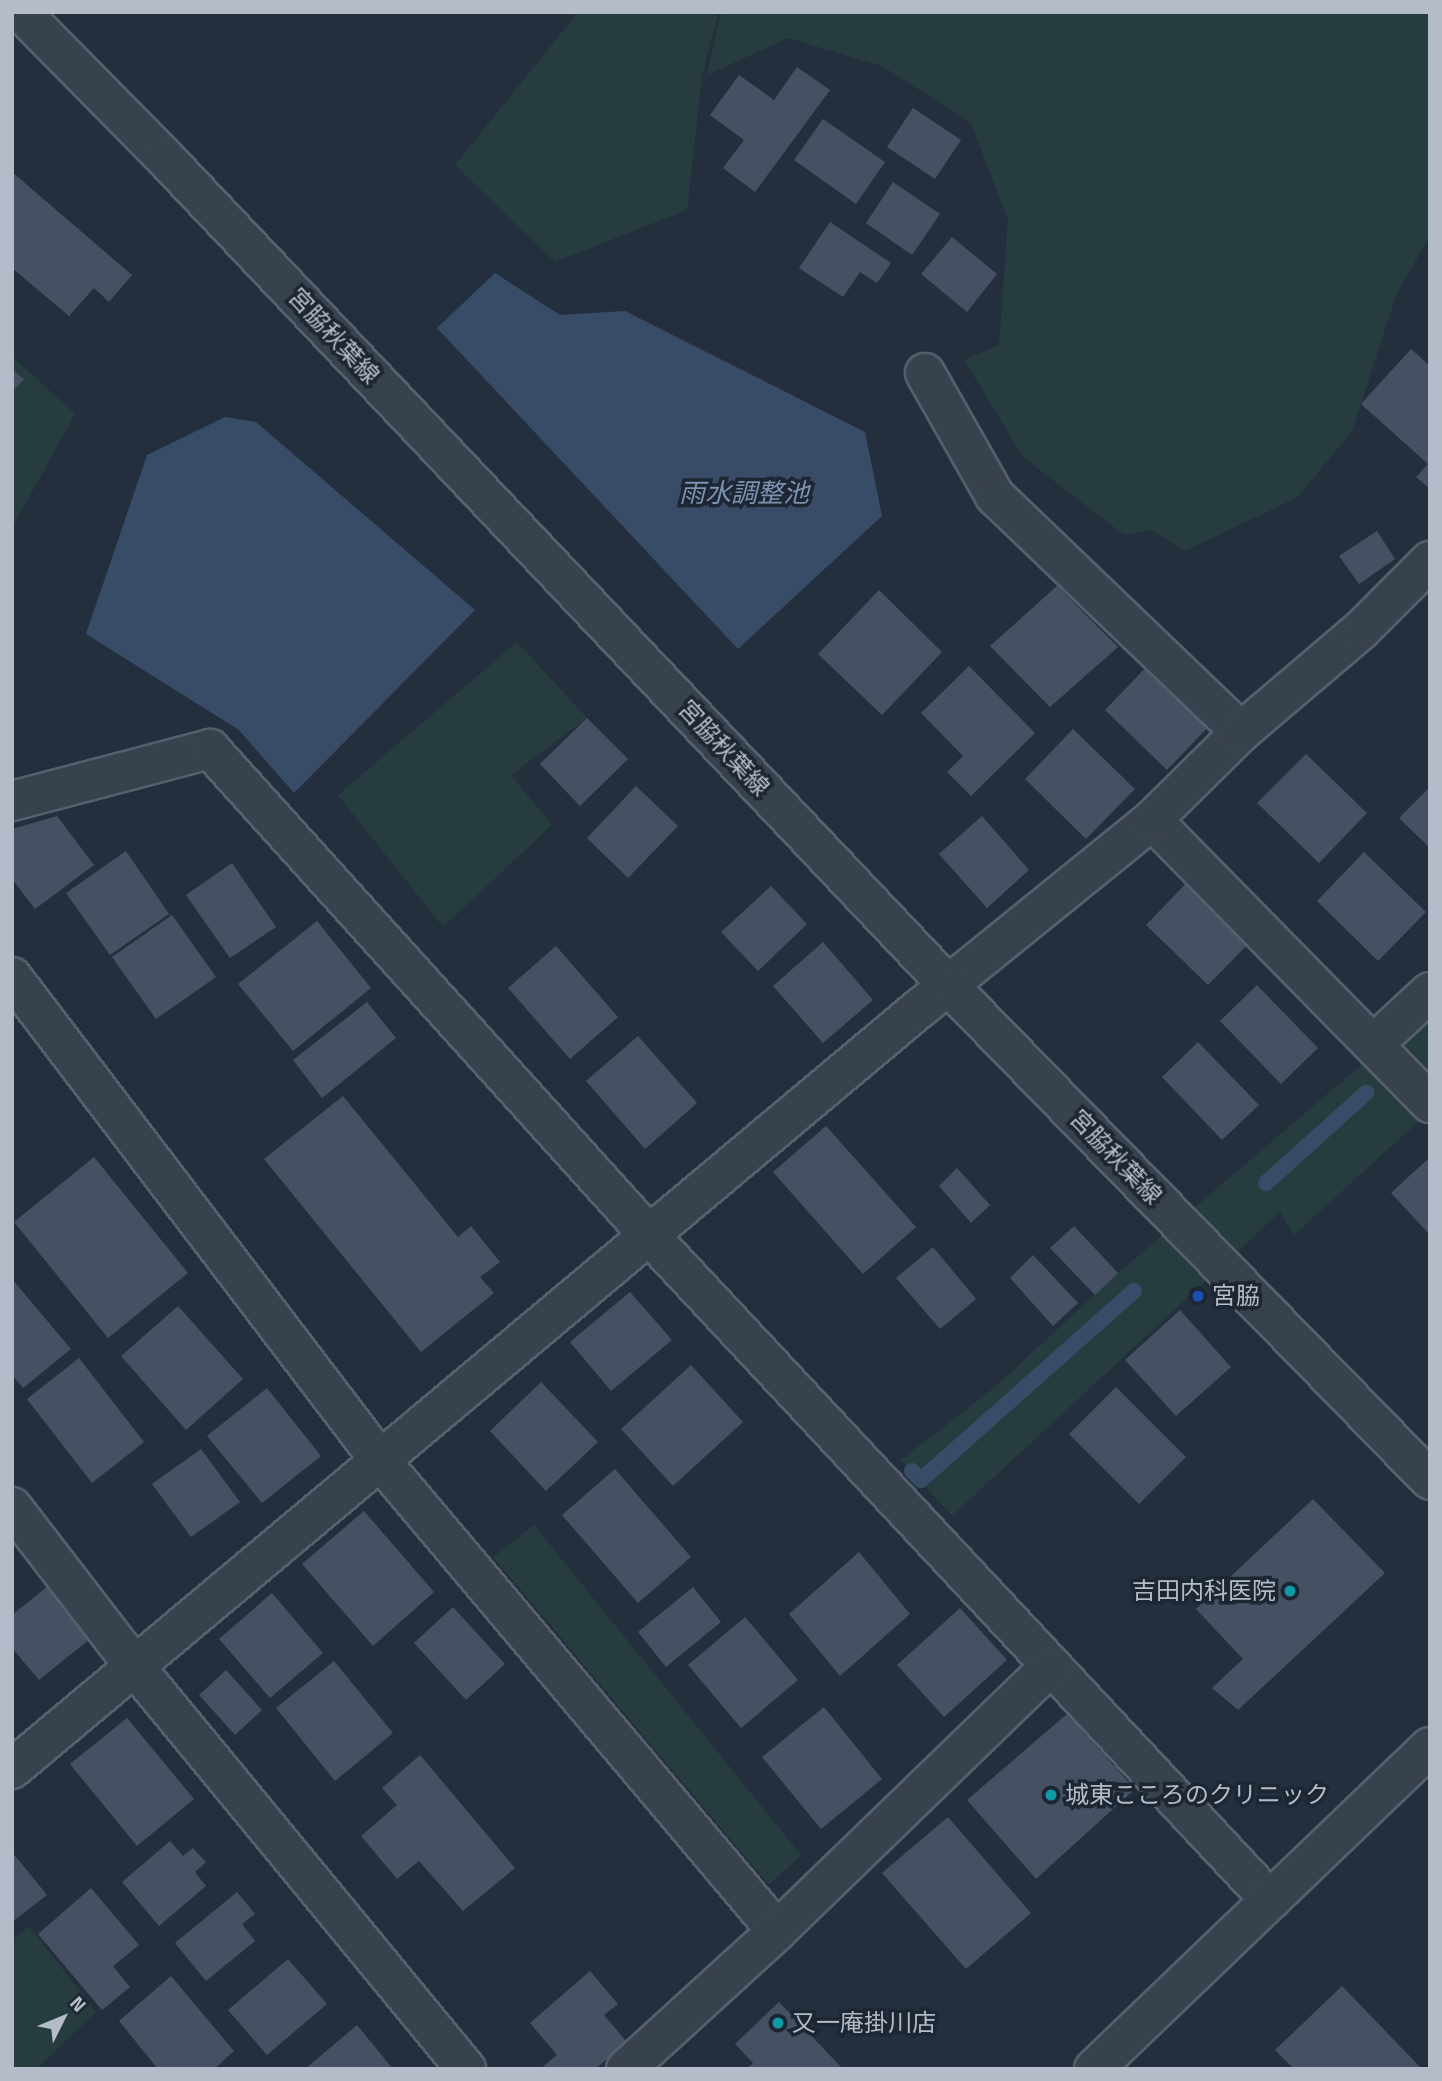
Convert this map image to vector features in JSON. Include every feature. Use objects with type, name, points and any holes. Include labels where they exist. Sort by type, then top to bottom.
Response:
[{"type":"street","name":"宮脇秋葉線","points":[[21,12],[166,159],[949,986],[1430,1480]]},
{"type":"street","points":[[925,373],[995,496],[1241,732]]},
{"type":"street","points":[[12,1769],[379,1459],[1152,820],[1241,732],[1361,630],[1430,561]]},
{"type":"street","points":[[12,801],[210,749],[649,1235],[1270,1900]]},
{"type":"street","points":[[1152,820],[1375,1043],[1430,1103]]},
{"type":"street","points":[[12,977],[379,1459],[777,1931]]},
{"type":"street","points":[[1375,1043],[1430,992]]},
{"type":"street","points":[[12,1507],[135,1667],[466,2069]]},
{"type":"street","points":[[626,2069],[777,1931],[1050,1666]]},
{"type":"street","points":[[1094,2069],[1430,1746]]},
{"type":"green space","points":[[578,12],[719,12],[702,76],[687,210],[555,262],[455,165]]},
{"type":"green space","points":[[721,12],[1430,12],[1430,236],[1397,293],[1352,431],[1298,497],[1185,551],[1151,530],[1124,535],[1023,457],[964,360],[999,345],[1008,220],[971,123],[882,66],[788,38],[707,75]]},
{"type":"green space","points":[[12,356],[75,414],[12,528]]},
{"type":"green space","points":[[517,642],[587,718],[511,775],[552,825],[443,927],[338,795]]},
{"type":"green space","points":[[1430,1006],[1430,1111],[1294,1235],[1280,1212],[952,1516],[901,1460],[995,1387],[1118,1273]]},
{"type":"green space","points":[[534,1525],[801,1855],[769,1885],[493,1557]]},
{"type":"green space","points":[[29,1926],[96,2012],[36,2069],[12,2069],[12,1940]]},
{"type":"water","name":"雨水調整池","points":[[495,273],[560,315],[625,311],[865,432],[882,516],[738,649],[437,328]]},
{"type":"water","points":[[225,417],[256,422],[475,610],[294,793],[239,730],[86,634],[147,455]]},
{"type":"building","points":[[797,67],[830,90],[755,192],[723,168],[744,140],[710,115],[739,75],[774,100]]},
{"type":"building","points":[[913,108],[961,140],[935,179],[887,147]]},
{"type":"building","points":[[823,119],[885,162],[856,204],[794,160]]},
{"type":"building","points":[[12,172],[132,275],[109,302],[94,288],[69,316],[12,268]]},
{"type":"building","points":[[893,182],[940,214],[912,255],[866,223]]},
{"type":"building","points":[[830,222],[891,263],[877,283],[860,272],[843,297],[799,268]]},
{"type":"building","points":[[952,237],[997,274],[967,312],[921,274]]},
{"type":"building","points":[[1411,349],[1430,366],[1430,489],[1416,477],[1428,464],[1361,404]]},
{"type":"building","points":[[12,369],[24,379],[12,392]]},
{"type":"building","points":[[1377,531],[1395,559],[1359,584],[1339,556]]},
{"type":"building","points":[[1057,586],[1118,647],[1050,707],[990,646]]},
{"type":"building","points":[[879,590],[942,652],[882,715],[818,654]]},
{"type":"building","points":[[1153,660],[1215,720],[1167,770],[1105,710]]},
{"type":"building","points":[[969,666],[1035,733],[971,796],[947,772],[963,756],[921,713]]},
{"type":"building","points":[[587,718],[628,759],[580,806],[540,764]]},
{"type":"building","points":[[1073,729],[1135,789],[1086,839],[1025,779]]},
{"type":"building","points":[[1306,754],[1367,813],[1319,863],[1257,803]]},
{"type":"building","points":[[636,786],[678,826],[628,878],[587,838]]},
{"type":"building","points":[[1430,787],[1430,848],[1399,818]]},
{"type":"building","points":[[57,816],[94,865],[35,909],[12,879],[12,829]]},
{"type":"building","points":[[982,816],[1029,870],[987,908],[939,854]]},
{"type":"building","points":[[126,851],[169,914],[110,955],[66,893]]},
{"type":"building","points":[[1364,852],[1426,912],[1378,961],[1317,901]]},
{"type":"building","points":[[232,863],[276,927],[230,958],[186,895]]},
{"type":"building","points":[[1194,875],[1256,936],[1208,985],[1146,925]]},
{"type":"building","points":[[771,886],[807,924],[758,971],[721,932]]},
{"type":"building","points":[[172,915],[216,977],[156,1019],[112,957]]},
{"type":"building","points":[[317,921],[371,988],[293,1051],[238,984]]},
{"type":"building","points":[[823,942],[873,1000],[823,1043],[773,986]]},
{"type":"building","points":[[556,946],[618,1017],[570,1059],[508,988]]},
{"type":"building","points":[[1257,985],[1318,1048],[1281,1084],[1220,1021]]},
{"type":"building","points":[[367,1002],[396,1038],[322,1098],[293,1060]]},
{"type":"building","points":[[638,1036],[697,1103],[645,1149],[586,1081]]},
{"type":"building","points":[[1198,1042],[1259,1105],[1222,1140],[1162,1077]]},
{"type":"building","points":[[343,1096],[458,1237],[471,1226],[500,1262],[480,1277],[494,1293],[421,1352],[264,1159]]},
{"type":"building","points":[[826,1126],[916,1227],[863,1274],[773,1172]]},
{"type":"building","points":[[94,1157],[188,1273],[108,1338],[14,1222]]},
{"type":"building","points":[[1430,1157],[1430,1235],[1391,1193]]},
{"type":"building","points":[[957,1168],[990,1205],[971,1223],[939,1186]]},
{"type":"building","points":[[1074,1226],[1118,1273],[1095,1295],[1050,1248]]},
{"type":"building","points":[[933,1247],[976,1299],[940,1329],[896,1278]]},
{"type":"building","points":[[1033,1255],[1078,1303],[1053,1326],[1010,1278]]},
{"type":"building","points":[[12,1279],[71,1349],[23,1388],[12,1375]]},
{"type":"building","points":[[630,1292],[672,1340],[611,1391],[570,1342]]},
{"type":"building","points":[[178,1306],[243,1379],[186,1430],[121,1356]]},
{"type":"building","points":[[1180,1310],[1231,1367],[1176,1416],[1125,1360]]},
{"type":"building","points":[[79,1358],[144,1442],[92,1483],[27,1399]]},
{"type":"building","points":[[691,1365],[743,1422],[673,1486],[621,1429]]},
{"type":"building","points":[[541,1382],[598,1442],[546,1491],[490,1431]]},
{"type":"building","points":[[1116,1387],[1186,1457],[1139,1504],[1069,1434]]},
{"type":"building","points":[[267,1388],[321,1456],[262,1503],[207,1436]]},
{"type":"building","points":[[201,1449],[240,1502],[191,1537],[152,1484]]},
{"type":"building","points":[[615,1469],[691,1557],[638,1603],[562,1515]]},
{"type":"building","name":"吉田内科医院","points":[[1313,1499],[1385,1573],[1238,1710],[1212,1688],[1243,1659],[1196,1609]]},
{"type":"building","points":[[364,1511],[434,1592],[373,1646],[302,1564]]},
{"type":"building","points":[[859,1552],[910,1614],[840,1676],[789,1614]]},
{"type":"building","points":[[48,1586],[91,1638],[39,1680],[12,1648],[12,1615]]},
{"type":"building","points":[[693,1587],[721,1622],[666,1667],[638,1632]]},
{"type":"building","points":[[272,1593],[323,1653],[270,1698],[219,1639]]},
{"type":"building","points":[[453,1607],[505,1664],[466,1700],[414,1643]]},
{"type":"building","points":[[960,1608],[1007,1660],[944,1717],[897,1665]]},
{"type":"building","points":[[745,1617],[798,1680],[741,1728],[688,1665]]},
{"type":"building","points":[[334,1661],[393,1733],[335,1781],[276,1708]]},
{"type":"building","points":[[226,1670],[262,1710],[235,1735],[199,1695]]},
{"type":"building","points":[[824,1707],[882,1779],[821,1829],[762,1757]]},
{"type":"building","name":"城東こころのクリニック","points":[[1067,1714],[1135,1789],[1036,1879],[967,1800]]},
{"type":"building","points":[[127,1718],[194,1799],[137,1846],[70,1764]]},
{"type":"building","points":[[420,1755],[515,1868],[463,1911],[419,1861],[397,1879],[361,1836],[397,1805],[382,1788]]},
{"type":"building","points":[[948,1817],[1031,1913],[966,1969],[882,1873]]},
{"type":"building","points":[[170,1841],[183,1856],[193,1848],[206,1862],[195,1872],[206,1886],[159,1926],[122,1882]]},
{"type":"building","points":[[12,1852],[47,1895],[12,1922]]},
{"type":"building","points":[[91,1888],[139,1945],[113,1966],[130,1987],[102,2010],[38,1934]]},
{"type":"building","points":[[237,1892],[255,1914],[242,1924],[255,1941],[206,1981],[175,1943]]},
{"type":"building","points":[[288,1959],[327,2004],[267,2055],[228,2010]]},
{"type":"building","points":[[590,1971],[618,2004],[604,2015],[627,2042],[595,2069],[540,2069],[557,2055],[530,2023]]},
{"type":"building","points":[[171,1976],[234,2051],[214,2069],[158,2069],[119,2021]]},
{"type":"building","points":[[1342,1986],[1422,2069],[1294,2069],[1275,2050]]},
{"type":"building","name":"又一庵掛川店","points":[[779,2002],[843,2069],[747,2069],[753,2063],[735,2044]]},
{"type":"building","points":[[357,2025],[393,2069],[305,2069]]},
{"type":"waterway","points":[[1266,1183],[1366,1093]]},
{"type":"waterway","points":[[912,1471],[921,1480],[1134,1291]]},
{"type":"place","name":"宮脇","points":[[1198,1296]]},
{"type":"place","name":"吉田内科医院","points":[[1290,1591]]},
{"type":"place","name":"城東こころのクリニック","points":[[1051,1795]]},
{"type":"place","name":"又一庵掛川店","points":[[778,2023]]}]
